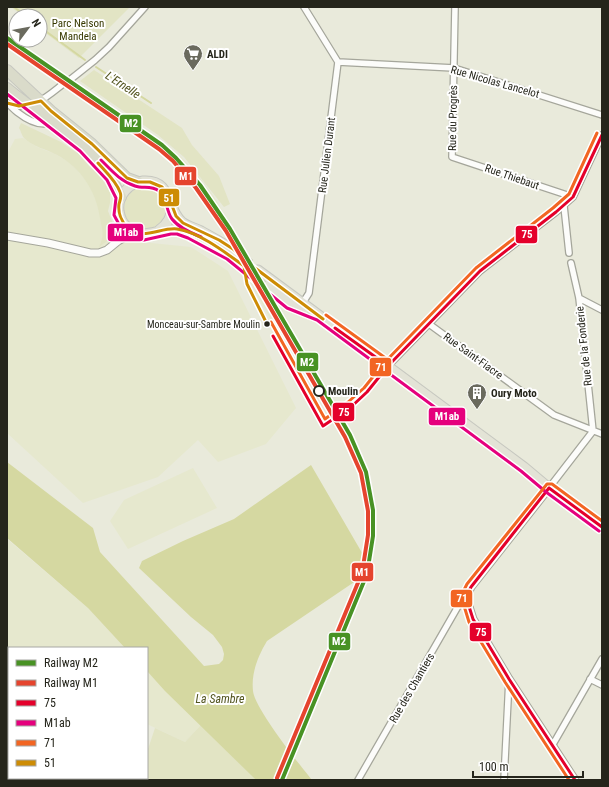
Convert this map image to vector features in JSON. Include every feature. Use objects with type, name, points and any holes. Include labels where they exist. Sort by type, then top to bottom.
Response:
[{"type":"highway","points":[[7,70],[51,112],[92,144],[127,178],[138,182]]},
{"type":"highway","points":[[8,91],[52,122],[83,147],[111,177],[121,197]]},
{"type":"main road","points":[[233,249],[219,240],[183,223],[176,216],[168,195],[162,187],[150,182],[138,182],[125,190],[121,197],[118,208],[122,220],[125,225],[134,232],[144,234],[178,229],[190,233],[218,247],[240,263]]},
{"type":"main road","points":[[158,231],[164,227],[169,220],[172,205]]},
{"type":"main road","points":[[258,270],[300,305],[318,316],[388,366],[602,527]]},
{"type":"main road","points":[[267,286],[290,304],[300,305]]},
{"type":"street","points":[[71,78],[95,60],[109,47],[145,7]]},
{"type":"street","points":[[304,7],[338,62]]},
{"type":"street","name":"Rue du Progrès","points":[[452,157],[455,7]]},
{"type":"street","name":"Rue Nicolas Lancelot","points":[[338,62],[454,68],[602,115]]},
{"type":"street","name":"Rue Julien Durant","points":[[300,305],[309,293],[338,62]]},
{"type":"street","points":[[9,105],[29,106],[41,101],[64,84]]},
{"type":"street","points":[[9,105],[16,111],[39,124],[52,122]]},
{"type":"street","points":[[388,366],[480,271],[564,206],[573,197],[602,135]]},
{"type":"street","name":"Rue Thiebaut","points":[[452,157],[573,197]]},
{"type":"street","points":[[564,206],[569,253]]},
{"type":"street","points":[[118,241],[125,225]]},
{"type":"street","points":[[7,236],[48,243],[90,253],[99,253],[134,232]]},
{"type":"street","name":"Rue de la Fonderie","points":[[571,263],[579,298],[593,431]]},
{"type":"street","points":[[579,298],[602,310]]},
{"type":"street","name":"Rue Saint-Fiacre","points":[[429,324],[554,415],[602,434]]},
{"type":"street","points":[[575,780],[508,679],[473,619],[466,597],[471,587],[593,431]]},
{"type":"street","name":"Rue des Chantiers","points":[[358,780],[460,603],[466,597]]},
{"type":"street","points":[[552,746],[602,659]]},
{"type":"street","points":[[504,780],[508,679]]},
{"type":"street","points":[[590,679],[602,686]]},
{"type":"shaded area","points":[[7,34],[8,46],[7,45]]},
{"type":"shaded area","points":[[11,48],[28,48],[56,68],[48,74]]},
{"type":"shaded area","points":[[86,89],[164,143],[181,157],[196,173],[213,195],[293,329],[288,332],[287,329],[284,330],[282,332],[284,334],[280,337],[213,213],[193,184],[175,164],[155,148],[78,95]]},
{"type":"shaded area","points":[[23,138],[37,147],[55,154],[69,162],[88,182],[98,205],[104,238],[100,246],[117,234],[141,242],[191,247],[228,271],[296,408],[266,444],[218,462],[198,440],[158,477],[83,503],[7,433],[7,154],[15,139]]},
{"type":"shaded area","points":[[193,468],[217,508],[128,549],[110,521],[124,500]]},
{"type":"shaded area","points":[[7,539],[88,608],[124,647],[8,647],[8,779],[60,779],[7,780]]},
{"type":"shaded area","points":[[148,672],[201,725],[185,742],[148,724]]},
{"type":"green space","name":"Parc Nelson Mandela","points":[[11,7],[130,7],[79,58],[48,35],[48,8]]},
{"type":"green space","points":[[94,70],[182,128],[192,145],[219,176],[230,204],[224,207],[184,157],[158,135],[80,81]]},
{"type":"green space","points":[[21,123],[61,142],[79,154],[101,177],[110,192],[108,211],[117,234],[99,247],[102,236],[100,218],[95,199],[86,181],[66,160],[31,144],[24,138],[19,128]]},
{"type":"green space","points":[[141,187],[149,187],[157,190],[163,196],[166,208],[163,220],[157,226],[149,229],[141,229],[133,226],[127,220],[124,212],[124,204],[127,196],[133,190]]},
{"type":"green space","points":[[201,725],[256,780],[137,780],[148,779],[148,749],[155,728],[185,742]]},
{"type":"water","name":"La Sambre","points":[[7,462],[93,528],[100,552],[204,666],[219,664],[223,660],[224,654],[222,647],[213,635],[191,617],[139,568],[142,561],[234,519],[311,465],[372,570],[267,641],[254,671],[253,691],[261,710],[278,736],[312,780],[256,780],[165,691],[148,672],[148,647],[124,647],[88,608],[7,538]]},
{"type":"pier","points":[[363,551],[372,566],[370,574],[356,583]]},
{"type":"pier","points":[[289,747],[296,755],[285,780],[275,780]]},
{"type":"waterway","name":"L'Ernelle","points":[[48,33],[85,60]]},
{"type":"waterway","name":"L'Ernelle","points":[[96,67],[151,103]]},
{"type":"tunnel","points":[[233,249],[252,265]]},
{"type":"tunnel","points":[[240,263],[267,286]]},
{"type":"rail line","name":"M2","points":[[7,38],[162,145],[200,185],[230,229],[350,435],[366,472],[373,510],[373,536],[367,574],[282,780]]},
{"type":"rail line","name":"M1","points":[[7,44],[159,149],[173,161],[196,188],[226,231],[345,437],[361,473],[368,511],[368,535],[362,573],[277,778]]},
{"type":"transit line","name":"M1ab","points":[[7,94],[80,151],[107,180],[116,198],[114,215],[121,228],[126,233],[132,237],[144,240],[177,234],[188,238],[227,259],[287,308],[317,320],[521,471],[546,492],[599,531]]},
{"type":"transit line","name":"51","points":[[7,103],[19,106],[41,101],[92,144],[127,178],[138,182],[150,182],[162,187],[168,195],[176,216],[183,223],[219,240],[233,249],[251,265],[323,319]]},
{"type":"transit line","name":"71","points":[[271,322],[325,419],[364,388],[384,363],[476,268],[569,194],[597,133]]},
{"type":"transit line","name":"75","points":[[273,336],[323,426],[351,407],[367,392],[388,366],[480,271],[573,197],[602,135]]},
{"type":"transit line","name":"M1ab","points":[[101,160],[116,175],[130,184],[138,187],[153,188],[159,191],[164,197],[172,219],[185,230],[201,237]]},
{"type":"transit line","name":"51","points":[[98,163],[116,184],[120,192],[120,213],[123,222],[127,227],[133,231],[145,234],[177,229],[194,234],[221,249],[244,266],[247,284],[267,324]]},
{"type":"transit line","name":"71","points":[[326,315],[391,362]]},
{"type":"transit line","name":"75","points":[[335,328],[388,366]]},
{"type":"transit line","name":"71","points":[[569,780],[505,682],[469,622],[461,596],[467,584],[547,484],[552,484],[602,521]]},
{"type":"transit line","name":"75","points":[[549,488],[471,587],[466,597],[473,619],[509,679],[575,780]]},
{"type":"transit line","name":"75","points":[[549,488],[602,527]]},
{"type":"place","name":"ALDI","points":[[193,71]]},
{"type":"place","name":"Monceau-sur-Sambre Moulin","points":[[267,324]]},
{"type":"place","name":"Moulin","points":[[319,391]]},
{"type":"place","name":"Oury Moto","points":[[477,410]]}]
